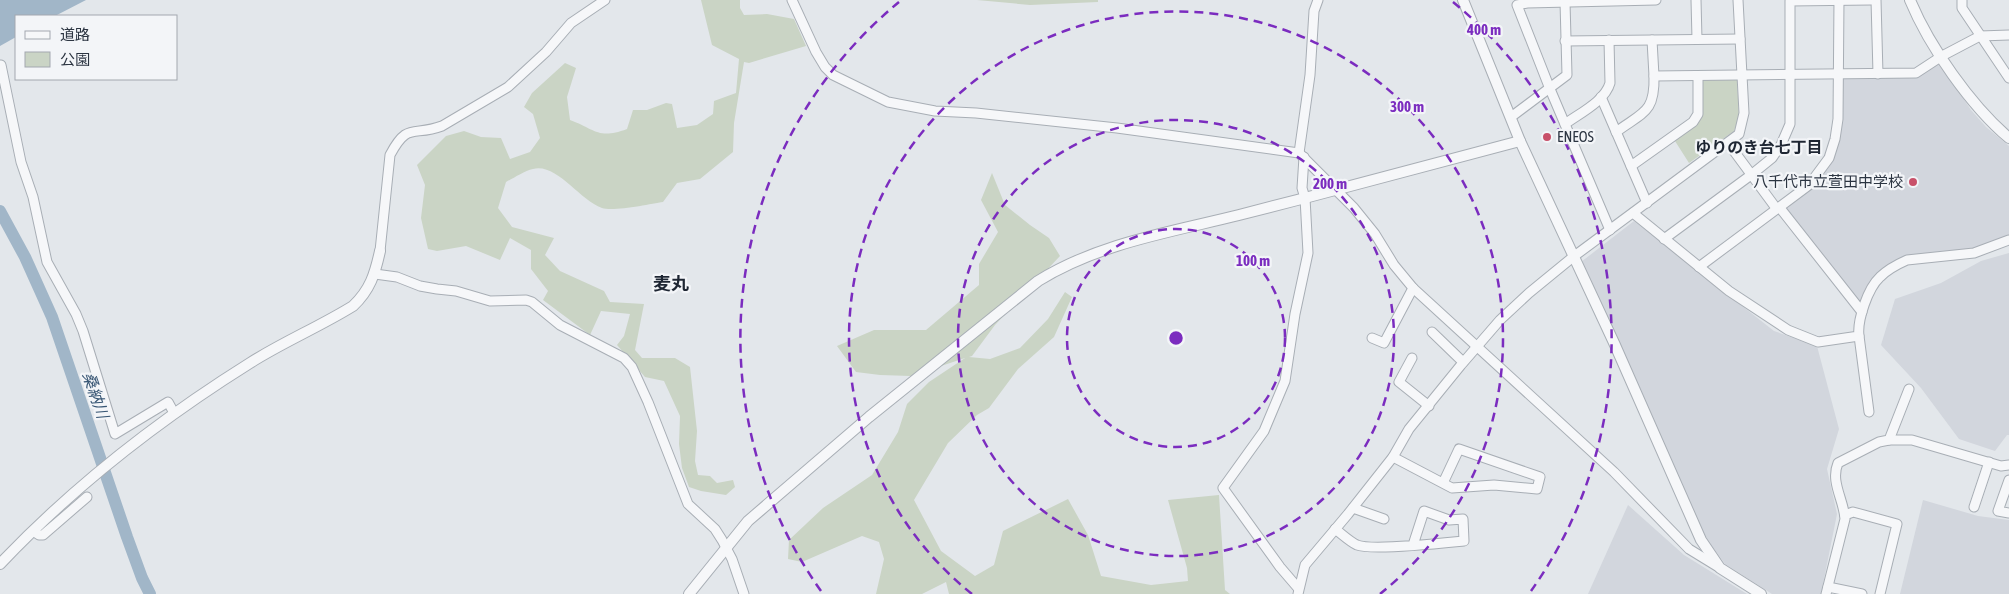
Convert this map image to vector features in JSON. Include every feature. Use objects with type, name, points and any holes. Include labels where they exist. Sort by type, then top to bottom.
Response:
[{"type":"street","points":[[0,564],[81,487],[122,452],[174,413],[252,361],[353,306],[363,296],[375,274],[380,251],[390,155],[397,141],[408,132],[435,129],[442,126],[508,88],[546,52],[571,23],[605,0]]},
{"type":"street","points":[[792,0],[816,52],[833,75],[888,102],[936,111],[976,113],[1117,128],[1302,155],[1354,208],[1374,234],[1394,266],[1414,288],[1614,472],[1689,549],[1761,594]]},
{"type":"street","points":[[1298,591],[1223,488],[1264,431],[1286,381],[1295,314],[1308,253],[1305,198],[1302,188],[1302,155],[1314,11],[1318,0]]},
{"type":"street","points":[[1463,0],[1520,140],[1615,345],[1701,540],[1720,568]]},
{"type":"street","points":[[1610,230],[1550,89],[1517,5],[1656,0]]},
{"type":"street","points":[[1696,0],[1697,39]]},
{"type":"street","points":[[1298,591],[1304,565],[1353,508],[1393,457],[1409,428],[1500,320],[1573,257],[1739,134],[1742,124],[1742,76],[1738,0]]},
{"type":"street","points":[[1699,267],[1809,185],[1829,158],[1837,130],[1839,0]]},
{"type":"street","points":[[1664,238],[1751,175],[1772,158],[1781,145],[1790,124],[1790,1],[1871,0]]},
{"type":"street","points":[[1876,0],[1878,74]]},
{"type":"street","points":[[1910,0],[1924,28],[1972,102],[2009,138]]},
{"type":"street","points":[[1962,0],[1962,8],[2009,78]]},
{"type":"street","points":[[1511,117],[1567,75],[1565,2]]},
{"type":"street","points":[[1654,76],[1916,73],[1942,56],[1980,36],[2009,35]]},
{"type":"street","points":[[1565,41],[1740,39]]},
{"type":"street","points":[[1565,124],[1601,97],[1609,88],[1609,40]]},
{"type":"street","points":[[1616,132],[1650,107],[1655,92],[1652,40]]},
{"type":"street","points":[[1,65],[21,162],[33,197],[47,262],[80,323],[116,434],[168,402],[174,413]]},
{"type":"street","points":[[1631,166],[1693,122],[1698,114],[1698,76]]},
{"type":"street","points":[[1601,97],[1646,203]]},
{"type":"street","points":[[689,594],[748,521],[862,423],[1038,281],[1057,269],[1105,249],[1336,190],[1520,140]]},
{"type":"street","points":[[1728,143],[1751,175],[1862,312]]},
{"type":"street","points":[[1633,213],[1729,291],[1770,319],[1804,338],[1818,342],[1859,336]]},
{"type":"street","points":[[1869,412],[1858,329],[1868,297],[1879,277],[1897,265],[1916,259],[1974,253],[2009,240]]},
{"type":"street","points":[[375,274],[397,277],[420,286],[456,291],[490,301],[526,300],[532,302],[560,325],[624,358],[632,368],[648,402],[688,504],[715,529],[732,560],[744,594]]},
{"type":"street","points":[[1372,338],[1384,343],[1414,288]]},
{"type":"street","points":[[1432,332],[1463,362]]},
{"type":"street","points":[[1412,358],[1399,382],[1429,406]]},
{"type":"street","points":[[1889,440],[1909,389]]},
{"type":"street","points":[[1862,594],[1827,590],[1845,515],[1834,476],[1838,463],[1880,442],[1912,440],[2001,466],[2009,465]]},
{"type":"street","points":[[1393,457],[1452,488],[1494,485],[1536,489],[1540,477],[1458,449],[1443,483]]},
{"type":"street","points":[[1974,507],[1989,462]]},
{"type":"street","points":[[2009,480],[1998,511],[2009,513]]},
{"type":"street","points":[[33,531],[38,535],[43,535],[87,497]]},
{"type":"street","points":[[1353,508],[1384,519]]},
{"type":"street","points":[[1335,529],[1358,545],[1413,545],[1464,541],[1463,519],[1449,520],[1424,512],[1413,545]]},
{"type":"street","points":[[1845,515],[1853,512],[1896,524],[1880,594]]},
{"type":"shaded area","name":"八千代市立萱田中学校","points":[[1936,65],[1941,65],[1971,110],[1986,127],[2009,146],[2009,235],[1974,249],[1905,257],[1861,302],[1857,302],[1785,208],[1813,186],[1832,158],[1841,131],[1842,80],[1845,78],[1918,77]]},
{"type":"shaded area","points":[[1634,221],[1774,331],[1817,346],[1839,429],[1827,469],[1837,514],[1821,594],[1772,594],[1725,564],[1703,534],[1581,262]]},
{"type":"shaded area","points":[[2009,253],[2009,435],[2007,435],[1995,451],[1959,439],[1921,388],[1881,345],[1895,299],[1941,283],[1981,261]]},
{"type":"shaded area","points":[[1923,500],[1978,516],[2009,520],[2009,594],[1900,594]]},
{"type":"shaded area","points":[[1628,505],[1684,555],[1747,594],[1588,594]]},
{"type":"green space","points":[[701,0],[740,0],[740,8],[744,15],[767,14],[794,19],[806,46],[749,63],[744,62],[734,123],[733,152],[700,179],[677,183],[663,202],[623,208],[602,208],[593,204],[551,171],[533,169],[506,182],[498,208],[512,227],[554,238],[545,255],[560,271],[604,291],[610,302],[644,304],[635,350],[642,358],[675,358],[690,367],[697,431],[695,461],[698,475],[710,476],[717,483],[733,480],[735,487],[726,495],[689,487],[682,468],[679,444],[680,416],[664,381],[645,377],[617,345],[624,336],[630,314],[601,311],[590,335],[543,300],[548,291],[531,269],[531,250],[510,238],[500,260],[466,246],[437,251],[428,249],[421,218],[425,185],[417,165],[446,136],[464,131],[481,137],[501,138],[510,159],[530,152],[540,138],[533,114],[524,107],[532,93],[565,63],[576,68],[567,97],[570,120],[597,132],[609,134],[627,129],[633,110],[647,110],[666,103],[672,104],[677,128],[697,125],[713,114],[714,101],[736,93],[739,59],[712,45]]},
{"type":"green space","points":[[977,0],[1098,0],[1098,2],[1030,5]]},
{"type":"green space","points":[[1701,80],[1737,80],[1739,116],[1734,131],[1689,163],[1675,141],[1695,124]]},
{"type":"green space","points":[[992,173],[1005,205],[1049,238],[1060,256],[995,325],[972,356],[969,357],[990,359],[1020,348],[1048,319],[1065,292],[1072,297],[1054,337],[1018,369],[989,408],[977,415],[948,443],[914,500],[941,551],[975,576],[994,565],[1003,531],[1068,499],[1088,535],[1101,576],[1151,585],[1188,581],[1187,568],[1168,500],[1219,495],[1225,590],[1230,594],[949,594],[946,582],[922,594],[876,594],[884,559],[879,542],[862,536],[802,562],[788,559],[789,540],[823,508],[872,475],[898,432],[907,404],[929,382],[965,358],[911,376],[880,375],[856,372],[837,346],[874,330],[926,330],[979,285],[979,264],[998,232],[981,200]]},
{"type":"water","points":[[0,0],[86,0],[57,15],[15,15],[15,38],[0,46]]},
{"type":"waterway","name":"桑納川","points":[[0,211],[25,257],[52,317],[127,537],[150,594]]},
{"type":"place","name":"ENEOS","points":[[1547,137]]},
{"type":"place","name":"八千代市立萱田中学校","points":[[1913,182]]},
{"type":"district","name":"ゆりのき台七丁目","points":[[1759,147]]},
{"type":"district","name":"麦丸","points":[[671,284]]}]
